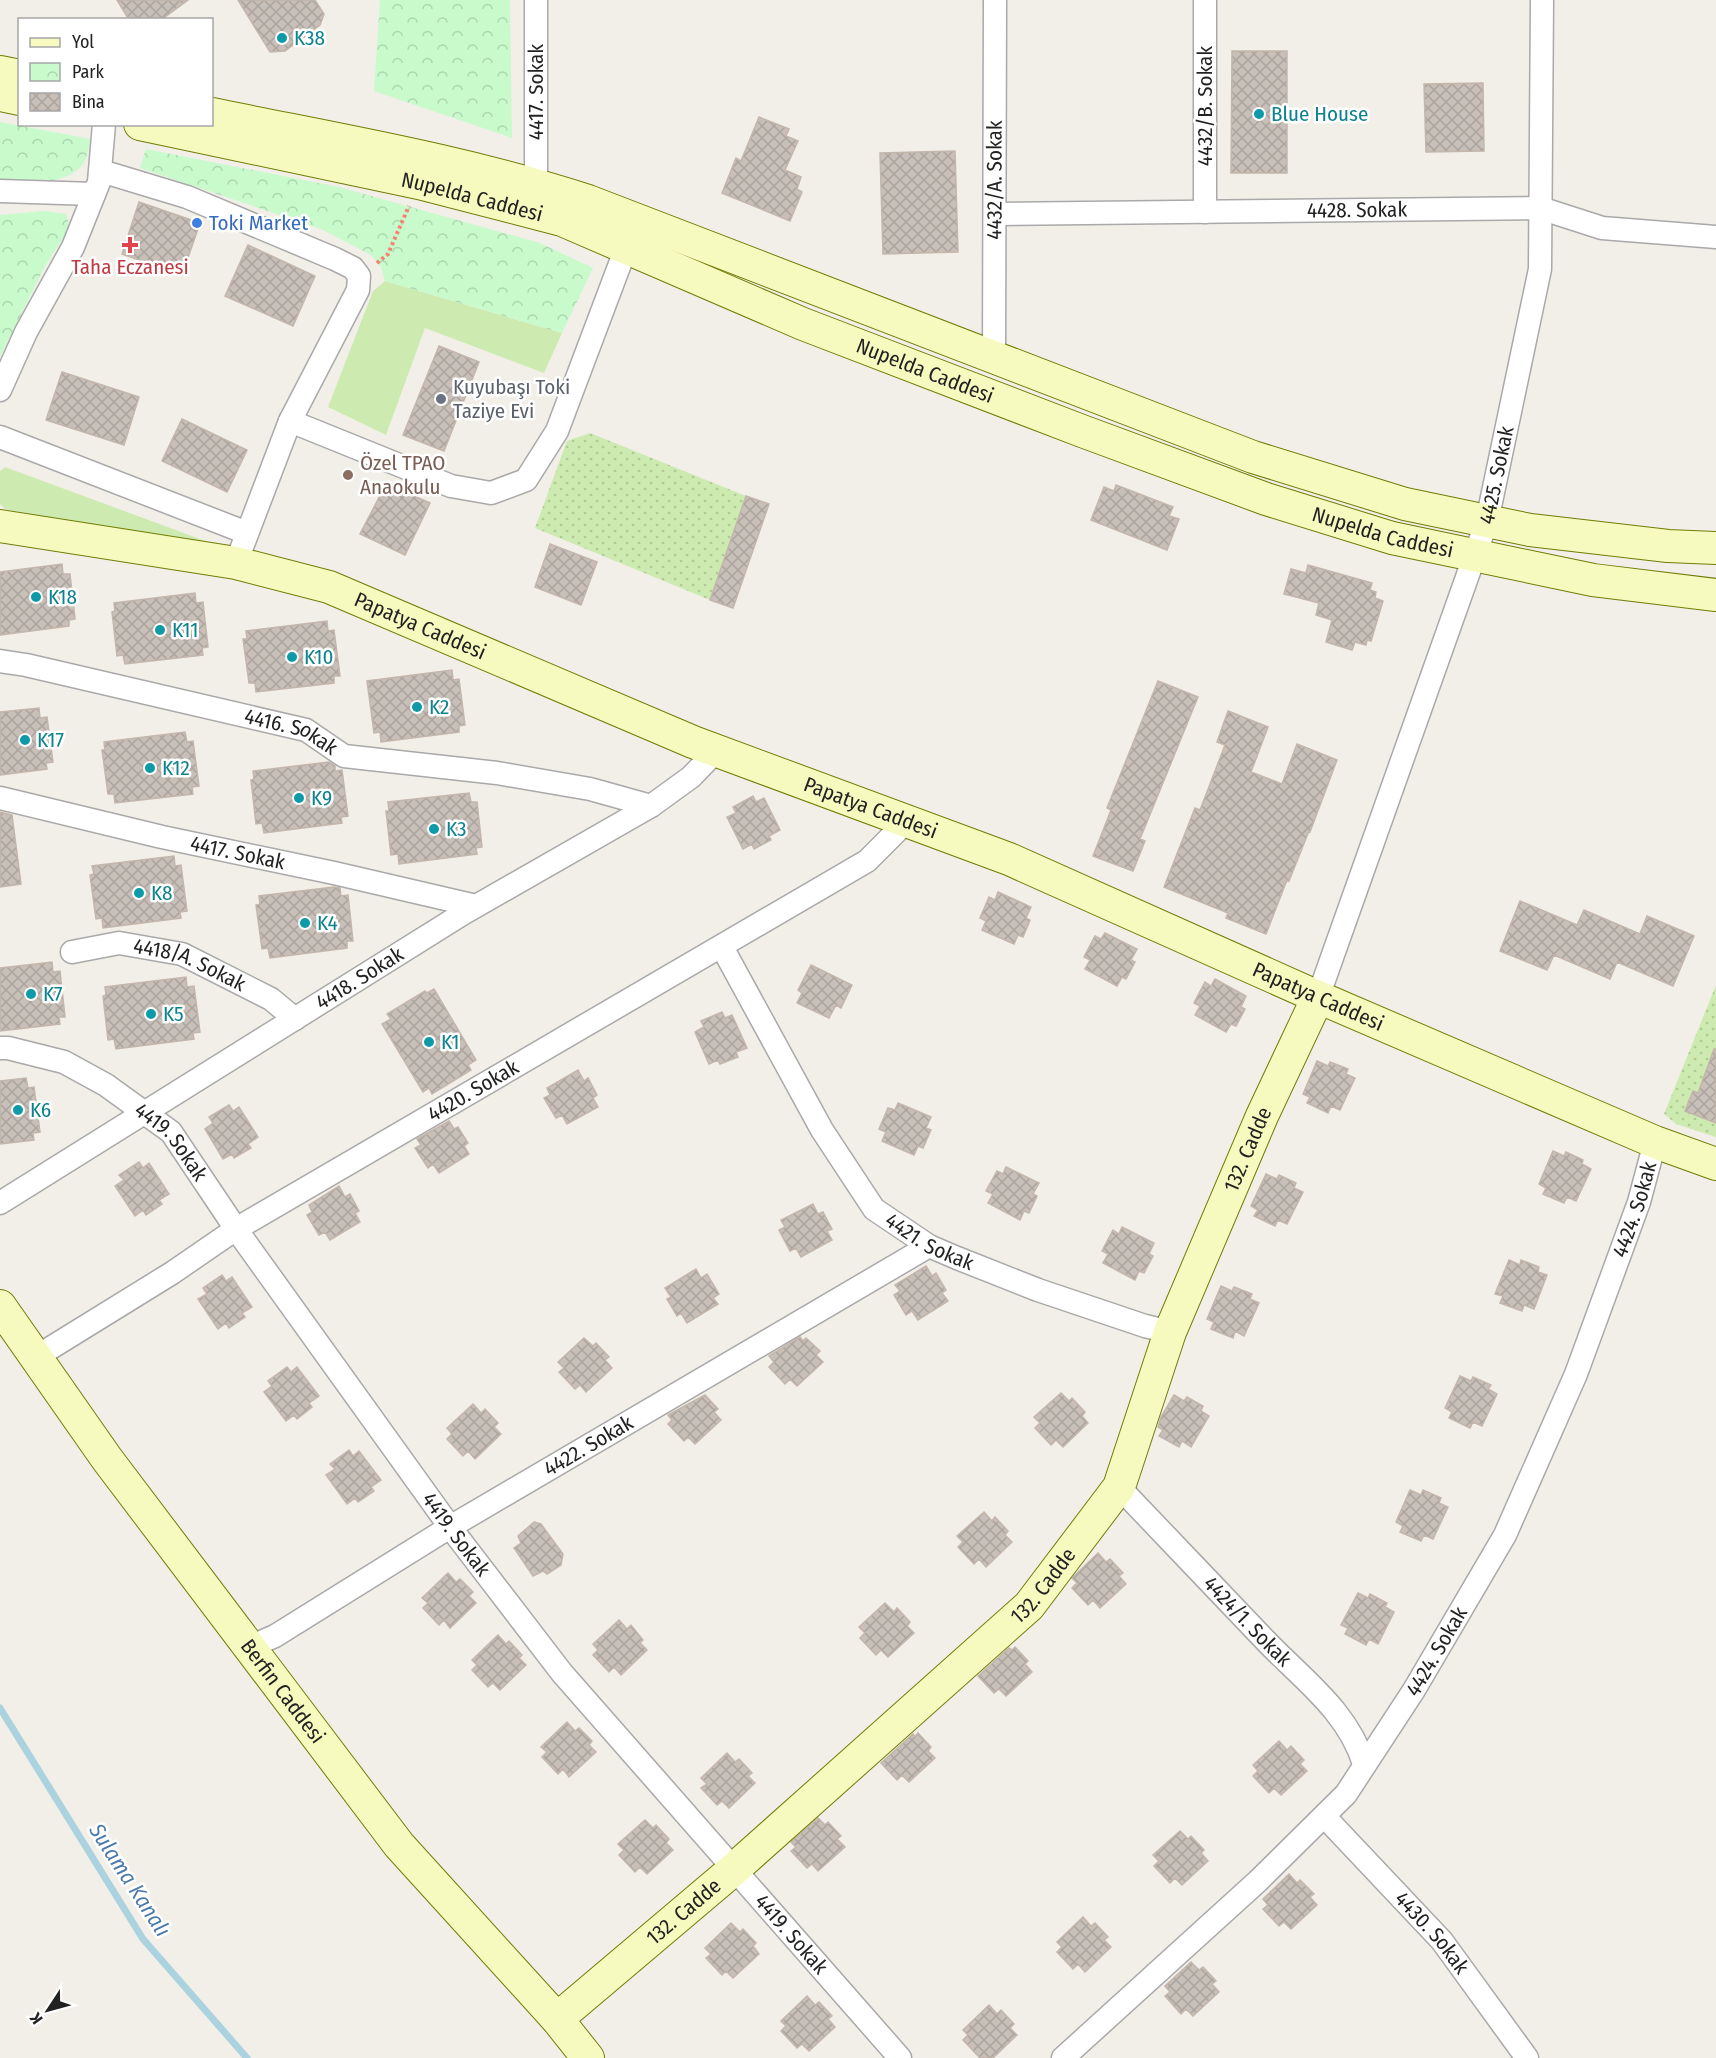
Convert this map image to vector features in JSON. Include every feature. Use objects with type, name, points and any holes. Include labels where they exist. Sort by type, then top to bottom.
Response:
[{"type":"street","name":"4417. Sokak","points":[[536,0],[536,184]]},
{"type":"street","name":"4432/A. Sokak","points":[[994,358],[995,0]]},
{"type":"street","name":"4432/B. Sokak","points":[[1205,0],[1205,212]]},
{"type":"street","name":"4425. Sokak","points":[[1317,998],[1487,521],[1540,268],[1542,0]]},
{"type":"street","points":[[0,72],[18,76]]},
{"type":"street","points":[[0,95],[18,99]]},
{"type":"street","name":"Nupelda Caddesi","points":[[213,114],[425,156],[536,184],[588,201],[1253,457],[1405,504],[1530,530],[1668,546],[1716,548]]},
{"type":"street","points":[[0,390],[26,332],[73,247],[94,194],[101,171],[104,126]]},
{"type":"street","name":"Nupelda Caddesi","points":[[149,126],[419,183],[562,220],[803,324],[1082,431],[1244,491],[1392,538],[1593,580],[1716,596]]},
{"type":"street","points":[[101,171],[198,202],[335,259],[353,268],[359,276],[358,290],[290,421],[236,562]]},
{"type":"street","points":[[0,191],[94,194]]},
{"type":"street","name":"4428. Sokak","points":[[995,214],[1540,208],[1602,228],[1716,237]]},
{"type":"street","points":[[290,421],[451,486],[491,493],[526,480],[557,431],[626,248]]},
{"type":"street","points":[[0,437],[247,533]]},
{"type":"street","name":"Papatya Caddesi","points":[[0,526],[236,562],[329,587],[693,742],[1009,859],[1317,998],[1655,1142],[1716,1164]]},
{"type":"street","name":"4416. Sokak","points":[[0,661],[26,665],[306,730],[344,756],[497,772],[590,789],[651,806]]},
{"type":"street","name":"4418. Sokak","points":[[0,1203],[476,906],[651,806],[691,777],[717,750]]},
{"type":"street","name":"4417. Sokak","points":[[0,798],[162,837],[476,906]]},
{"type":"street","name":"4420. Sokak","points":[[36,1357],[172,1273],[236,1229],[867,861],[907,821]]},
{"type":"street","name":"4418/A. Sokak","points":[[72,952],[118,943],[182,954],[272,999],[295,1019]]},
{"type":"street","name":"4421. Sokak","points":[[722,947],[822,1130],[874,1209],[929,1246],[1038,1290],[1145,1326],[1170,1332]]},
{"type":"street","name":"132. Cadde","points":[[557,2019],[733,1870],[1029,1606],[1119,1486],[1170,1332],[1262,1116],[1317,998]]},
{"type":"street","name":"4419. Sokak","points":[[0,1048],[64,1062],[106,1084],[171,1132],[236,1229],[450,1527],[562,1673],[900,2058]]},
{"type":"street","name":"4424. Sokak","points":[[1063,2058],[1258,1881],[1346,1794],[1414,1690],[1505,1534],[1576,1374],[1639,1202],[1655,1142]]},
{"type":"street","name":"4422. Sokak","points":[[250,1647],[275,1636],[450,1527],[929,1246]]},
{"type":"street","name":"Berfin Caddesi","points":[[0,1306],[107,1459],[399,1845],[557,2019],[588,2058]]},
{"type":"street","name":"4424/1. Sokak","points":[[1119,1486],[1267,1642],[1328,1701],[1360,1750],[1364,1764]]},
{"type":"street","name":"4430. Sokak","points":[[1324,1816],[1442,1941],[1527,2058]]},
{"type":"path","points":[[359,276],[388,255],[419,183]]},
{"type":"green space","points":[[380,0],[510,0],[512,138],[374,91]]},
{"type":"green space","points":[[0,122],[90,139],[84,162],[78,170],[69,175],[46,182],[0,184]]},
{"type":"green space","points":[[146,149],[339,187],[540,243],[593,268],[562,333],[385,281],[381,267],[371,255],[321,229],[140,168]]},
{"type":"green space","points":[[43,211],[66,214],[70,227],[44,268],[0,357],[0,215]]},
{"type":"green space","points":[[385,281],[562,333],[544,373],[425,328],[386,435],[328,407],[373,291]]},
{"type":"green space","points":[[590,433],[746,496],[710,600],[535,528],[567,441]]},
{"type":"green space","points":[[5,467],[211,543],[210,547],[5,509],[0,504],[0,471]]},
{"type":"green space","points":[[1716,985],[1716,1137],[1676,1124],[1664,1114]]},
{"type":"building","points":[[117,0],[188,0],[164,18],[128,18]]},
{"type":"building","name":"K38","points":[[238,0],[315,0],[324,14],[320,25],[285,51],[270,52]]},
{"type":"building","name":"Blue House","points":[[1232,51],[1287,51],[1287,173],[1231,173]]},
{"type":"building","points":[[1483,83],[1484,151],[1426,152],[1424,84]]},
{"type":"building","points":[[759,117],[789,129],[786,136],[798,141],[785,170],[801,177],[797,189],[802,192],[790,221],[722,193],[736,158],[741,161]]},
{"type":"building","points":[[955,151],[958,252],[883,254],[880,153]]},
{"type":"building","points":[[139,202],[200,223],[182,275],[122,254]]},
{"type":"building","points":[[248,245],[315,276],[293,326],[225,296]]},
{"type":"building","name":"Kuyubaşı Toki Taziye Evi","points":[[439,346],[479,362],[444,451],[403,435]]},
{"type":"building","points":[[62,372],[139,397],[124,445],[46,420]]},
{"type":"building","points":[[182,419],[247,450],[227,492],[162,461]]},
{"type":"building","points":[[386,484],[430,503],[405,555],[360,534]]},
{"type":"building","points":[[1116,485],[1173,507],[1169,516],[1179,519],[1167,550],[1091,520],[1104,487],[1114,491]]},
{"type":"building","points":[[746,496],[769,504],[733,608],[710,600]]},
{"type":"building","points":[[550,544],[597,562],[581,605],[535,587]]},
{"type":"building","name":"K18","points":[[62,564],[63,574],[70,574],[75,619],[69,620],[69,626],[0,635],[0,572]]},
{"type":"building","points":[[1308,565],[1372,583],[1370,590],[1376,592],[1375,598],[1383,601],[1371,641],[1367,640],[1366,645],[1355,642],[1352,650],[1326,642],[1332,620],[1316,615],[1319,603],[1284,594],[1291,569],[1306,573]]},
{"type":"building","name":"K11","points":[[195,593],[196,603],[203,602],[208,647],[202,648],[203,655],[125,664],[123,655],[117,656],[112,612],[115,611],[114,603]]},
{"type":"building","name":"K10","points":[[327,621],[328,631],[334,630],[340,676],[334,676],[334,683],[256,692],[255,683],[249,683],[243,639],[247,639],[246,631]]},
{"type":"building","name":"K2","points":[[452,670],[453,680],[459,679],[465,725],[459,726],[459,732],[381,742],[380,732],[374,733],[367,681]]},
{"type":"building","points":[[1158,681],[1198,697],[1140,839],[1145,841],[1133,871],[1093,856],[1111,810],[1107,808]]},
{"type":"building","name":"K17","points":[[39,708],[40,718],[47,717],[53,762],[46,763],[47,769],[0,775],[0,712]]},
{"type":"building","points":[[1228,711],[1268,727],[1251,772],[1282,784],[1297,744],[1337,760],[1310,832],[1289,881],[1287,880],[1266,934],[1226,918],[1228,913],[1164,887],[1195,808],[1200,810],[1225,745],[1217,742]]},
{"type":"building","name":"K12","points":[[185,732],[187,742],[193,741],[199,786],[192,787],[193,794],[115,803],[114,794],[108,794],[102,750],[105,750],[104,742]]},
{"type":"building","name":"K9","points":[[329,762],[335,766],[335,771],[342,770],[348,816],[341,817],[342,823],[264,833],[262,823],[256,824],[251,780],[254,779],[253,771]]},
{"type":"building","name":"K3","points":[[469,793],[471,802],[477,802],[482,847],[476,848],[477,854],[399,864],[398,854],[391,855],[386,811],[389,811],[388,802]]},
{"type":"building","points":[[753,796],[756,802],[764,798],[780,830],[769,836],[771,840],[754,849],[752,844],[743,849],[727,817],[736,813],[733,807]]},
{"type":"building","points":[[0,812],[12,815],[21,884],[0,887]]},
{"type":"building","name":"K8","points":[[174,856],[175,866],[181,865],[187,911],[180,912],[181,918],[103,928],[102,918],[96,919],[90,875],[94,874],[92,866]]},
{"type":"building","name":"K4","points":[[340,888],[341,896],[348,895],[353,941],[347,941],[347,948],[270,958],[268,948],[262,949],[256,905],[260,904],[259,896]]},
{"type":"building","points":[[998,892],[1031,907],[1026,918],[1030,920],[1023,937],[1018,935],[1014,944],[982,930],[986,921],[980,918],[989,897],[995,900]]},
{"type":"building","points":[[1520,901],[1577,925],[1584,910],[1640,934],[1647,916],[1694,936],[1673,986],[1617,962],[1610,979],[1554,955],[1547,970],[1500,951]]},
{"type":"building","points":[[1105,933],[1137,949],[1131,960],[1135,962],[1126,979],[1122,977],[1117,986],[1085,969],[1090,960],[1084,957],[1095,936],[1101,939]]},
{"type":"building","name":"K7","points":[[52,962],[53,972],[60,971],[65,1017],[59,1017],[60,1024],[0,1031],[0,968]]},
{"type":"building","points":[[811,965],[852,985],[841,1008],[836,1005],[829,1018],[797,1003],[802,993],[798,990]]},
{"type":"building","name":"K5","points":[[186,977],[187,987],[194,986],[200,1032],[193,1033],[194,1039],[116,1049],[114,1039],[108,1040],[103,996],[106,995],[105,987]]},
{"type":"building","points":[[1215,979],[1246,996],[1241,1007],[1245,1009],[1236,1026],[1231,1024],[1226,1032],[1195,1015],[1200,1006],[1194,1003],[1205,982],[1211,986]]},
{"type":"building","name":"K1","points":[[434,989],[476,1060],[468,1065],[471,1070],[432,1094],[429,1088],[423,1092],[382,1024],[391,1019],[387,1014],[425,991],[427,993]]},
{"type":"building","points":[[722,1012],[725,1018],[732,1015],[747,1048],[736,1052],[738,1057],[720,1064],[718,1060],[709,1064],[695,1032],[704,1027],[701,1021]]},
{"type":"building","points":[[1714,1049],[1716,1049],[1716,1123],[1685,1111],[1693,1091],[1698,1093]]},
{"type":"building","points":[[1317,1061],[1328,1066],[1330,1062],[1348,1069],[1346,1074],[1355,1078],[1340,1110],[1331,1106],[1328,1113],[1307,1103],[1310,1097],[1303,1094]]},
{"type":"building","points":[[578,1070],[584,1081],[588,1078],[597,1095],[593,1098],[598,1107],[567,1124],[562,1115],[556,1118],[544,1098],[550,1095],[547,1088]]},
{"type":"building","name":"K6","points":[[26,1078],[28,1088],[34,1087],[40,1132],[33,1133],[34,1140],[0,1144],[0,1081]]},
{"type":"building","points":[[898,1103],[931,1117],[926,1128],[931,1130],[923,1148],[918,1146],[914,1155],[882,1141],[886,1132],[879,1129],[888,1108],[895,1110]]},
{"type":"building","points":[[229,1105],[233,1111],[239,1107],[258,1137],[248,1144],[251,1148],[234,1158],[232,1154],[223,1159],[205,1129],[213,1123],[209,1117]]},
{"type":"building","points":[[449,1121],[454,1129],[458,1127],[468,1143],[464,1146],[469,1154],[439,1173],[433,1164],[428,1168],[415,1148],[421,1145],[417,1139]]},
{"type":"building","points":[[1553,1151],[1564,1156],[1566,1152],[1583,1160],[1582,1164],[1591,1169],[1576,1201],[1567,1197],[1564,1203],[1543,1194],[1546,1188],[1539,1184]]},
{"type":"building","points":[[139,1162],[143,1168],[149,1163],[169,1194],[159,1200],[162,1204],[146,1215],[143,1210],[135,1216],[115,1186],[124,1180],[119,1175]]},
{"type":"building","points":[[1006,1167],[1039,1183],[1033,1194],[1037,1196],[1029,1213],[1024,1211],[1020,1220],[988,1203],[993,1194],[986,1191],[997,1171],[1003,1174]]},
{"type":"building","points":[[1266,1174],[1277,1179],[1279,1175],[1296,1183],[1294,1188],[1303,1192],[1287,1224],[1278,1220],[1275,1226],[1254,1216],[1258,1210],[1251,1206]]},
{"type":"building","points":[[339,1186],[345,1197],[350,1194],[359,1211],[355,1213],[360,1222],[330,1240],[325,1232],[319,1235],[307,1215],[312,1212],[309,1205]]},
{"type":"building","points":[[813,1204],[818,1214],[823,1212],[832,1229],[827,1231],[832,1240],[801,1257],[796,1248],[790,1251],[779,1230],[785,1227],[781,1220]]},
{"type":"building","points":[[1122,1227],[1154,1243],[1149,1254],[1153,1256],[1144,1273],[1139,1271],[1135,1280],[1103,1263],[1108,1254],[1102,1251],[1113,1230],[1119,1234]]},
{"type":"building","points":[[1509,1260],[1520,1265],[1521,1260],[1539,1267],[1538,1272],[1547,1275],[1534,1309],[1524,1305],[1522,1311],[1500,1303],[1503,1296],[1495,1294]]},
{"type":"building","points":[[926,1266],[932,1276],[936,1273],[946,1290],[942,1293],[948,1301],[918,1320],[912,1311],[906,1315],[894,1295],[900,1291],[895,1285]]},
{"type":"building","points":[[696,1269],[701,1278],[707,1274],[719,1294],[713,1298],[718,1304],[687,1323],[681,1313],[677,1316],[667,1299],[671,1297],[665,1288]]},
{"type":"building","points":[[222,1275],[226,1281],[232,1277],[252,1307],[242,1313],[245,1317],[229,1328],[226,1323],[218,1329],[198,1299],[207,1294],[203,1288]]},
{"type":"building","points":[[1221,1286],[1232,1291],[1234,1287],[1252,1294],[1250,1299],[1259,1303],[1244,1336],[1235,1331],[1233,1338],[1211,1329],[1214,1322],[1207,1319]]},
{"type":"building","points":[[800,1337],[803,1341],[806,1338],[820,1351],[816,1355],[823,1362],[797,1386],[790,1379],[785,1384],[769,1367],[774,1362],[769,1356]]},
{"type":"building","points":[[584,1338],[593,1346],[596,1343],[609,1357],[605,1360],[612,1368],[586,1392],[580,1385],[575,1389],[559,1372],[564,1368],[558,1362]]},
{"type":"building","points":[[287,1367],[291,1372],[297,1367],[319,1396],[309,1403],[312,1407],[297,1419],[294,1415],[286,1421],[264,1392],[272,1386],[268,1381]]},
{"type":"building","points":[[1460,1376],[1471,1381],[1473,1377],[1491,1385],[1488,1389],[1497,1394],[1482,1426],[1473,1422],[1470,1428],[1449,1418],[1452,1412],[1445,1408]]},
{"type":"building","points":[[1061,1393],[1069,1401],[1072,1398],[1085,1412],[1082,1416],[1088,1423],[1063,1447],[1056,1440],[1051,1445],[1035,1428],[1040,1423],[1034,1417]]},
{"type":"building","points":[[705,1395],[718,1409],[714,1412],[721,1420],[695,1444],[688,1437],[684,1441],[668,1424],[672,1420],[668,1415]]},
{"type":"building","points":[[1174,1395],[1184,1401],[1187,1397],[1203,1406],[1201,1411],[1209,1416],[1191,1447],[1182,1441],[1179,1447],[1159,1436],[1163,1430],[1158,1427],[1161,1417]]},
{"type":"building","points":[[473,1404],[481,1413],[485,1409],[498,1423],[494,1427],[501,1434],[475,1459],[468,1451],[463,1456],[447,1439],[452,1434],[447,1428]]},
{"type":"building","points":[[349,1450],[353,1456],[359,1451],[381,1480],[371,1487],[374,1491],[358,1502],[355,1498],[347,1504],[326,1475],[335,1469],[330,1464]]},
{"type":"building","points":[[1410,1490],[1421,1495],[1423,1490],[1441,1498],[1439,1503],[1448,1507],[1433,1539],[1424,1535],[1421,1541],[1400,1532],[1403,1526],[1396,1522]]},
{"type":"building","points":[[984,1512],[992,1521],[995,1517],[1008,1531],[1005,1535],[1012,1542],[986,1567],[979,1559],[974,1564],[958,1547],[963,1542],[957,1536]]},
{"type":"building","points":[[534,1522],[541,1524],[563,1554],[561,1565],[547,1574],[543,1571],[533,1576],[514,1548],[521,1543],[518,1536]]},
{"type":"building","points":[[1098,1553],[1106,1562],[1110,1559],[1123,1573],[1119,1576],[1126,1584],[1100,1608],[1093,1600],[1088,1605],[1072,1588],[1077,1583],[1072,1578]]},
{"type":"building","points":[[448,1573],[456,1582],[460,1579],[473,1592],[469,1596],[476,1603],[450,1628],[444,1620],[439,1625],[423,1608],[428,1603],[422,1598]]},
{"type":"building","points":[[1358,1593],[1368,1598],[1370,1594],[1387,1603],[1385,1607],[1394,1612],[1378,1644],[1369,1639],[1366,1645],[1345,1634],[1348,1628],[1341,1625]]},
{"type":"building","points":[[885,1603],[894,1612],[897,1608],[910,1622],[907,1626],[914,1633],[888,1657],[881,1650],[876,1655],[860,1638],[865,1633],[859,1627]]},
{"type":"building","points":[[619,1620],[627,1629],[631,1625],[643,1640],[640,1643],[647,1650],[621,1675],[614,1667],[609,1672],[593,1655],[598,1650],[593,1644]]},
{"type":"building","points":[[498,1635],[506,1644],[509,1641],[522,1655],[519,1658],[526,1665],[500,1690],[493,1683],[488,1687],[472,1670],[477,1665],[472,1660]]},
{"type":"building","points":[[1015,1647],[1028,1661],[1025,1664],[1032,1672],[1006,1696],[999,1689],[994,1693],[978,1676],[1009,1648],[1012,1650]]},
{"type":"building","points":[[567,1722],[575,1731],[579,1728],[592,1741],[589,1745],[596,1752],[569,1777],[563,1769],[558,1774],[542,1757],[547,1752],[541,1747]]},
{"type":"building","points":[[918,1733],[931,1747],[928,1751],[935,1758],[909,1782],[902,1775],[897,1780],[881,1763],[913,1734],[915,1737]]},
{"type":"building","points":[[1279,1741],[1287,1750],[1291,1746],[1304,1760],[1300,1764],[1307,1771],[1281,1795],[1274,1788],[1269,1793],[1253,1776],[1258,1771],[1253,1765]]},
{"type":"building","points":[[727,1753],[735,1762],[739,1759],[752,1773],[748,1776],[755,1783],[729,1808],[722,1801],[717,1805],[701,1788],[707,1784],[701,1778]]},
{"type":"building","points":[[818,1818],[825,1825],[828,1822],[841,1836],[837,1839],[845,1847],[818,1871],[812,1864],[807,1868],[791,1851],[796,1847],[791,1842]]},
{"type":"building","points":[[645,1820],[653,1828],[656,1825],[669,1839],[666,1843],[673,1850],[647,1874],[640,1867],[635,1872],[619,1855],[624,1850],[618,1844]]},
{"type":"building","points":[[1180,1831],[1188,1839],[1191,1836],[1204,1850],[1201,1853],[1208,1861],[1182,1885],[1175,1878],[1170,1883],[1154,1866],[1159,1861],[1153,1855]]},
{"type":"building","points":[[1289,1874],[1297,1883],[1300,1880],[1314,1894],[1310,1897],[1317,1905],[1291,1929],[1284,1922],[1279,1926],[1263,1909],[1268,1905],[1263,1899]]},
{"type":"building","points":[[1083,1917],[1091,1926],[1095,1923],[1108,1937],[1104,1940],[1111,1947],[1085,1972],[1078,1964],[1073,1969],[1057,1952],[1062,1947],[1057,1942]]},
{"type":"building","points":[[731,1923],[740,1932],[743,1929],[756,1943],[753,1946],[759,1954],[733,1978],[726,1971],[722,1975],[706,1958],[711,1954],[705,1948]]},
{"type":"building","points":[[1191,1962],[1199,1970],[1203,1967],[1216,1981],[1212,1984],[1219,1992],[1193,2016],[1186,2009],[1181,2014],[1165,1996],[1170,1992],[1165,1986]]},
{"type":"building","points":[[807,1996],[815,2005],[819,2002],[832,2016],[828,2019],[835,2027],[809,2051],[802,2044],[797,2048],[781,2031],[786,2026],[781,2021]]},
{"type":"building","points":[[989,2005],[997,2014],[1001,2010],[1014,2024],[1010,2028],[1017,2035],[993,2058],[980,2058],[963,2040],[968,2035],[963,2030]]},
{"type":"waterway","name":"Sulama Kanalı","points":[[0,1708],[143,1939],[247,2058]]},
{"type":"place","name":"K38","points":[[282,38]]},
{"type":"place","name":"Blue House","points":[[1259,114]]},
{"type":"place","name":"Toki Market","points":[[197,223]]},
{"type":"place","name":"Taha Eczanesi","points":[[130,245]]},
{"type":"place","name":"Kuyubaşı Toki Taziye Evi","points":[[441,399]]},
{"type":"place","name":"Özel TPAO Anaokulu","points":[[348,475]]},
{"type":"place","name":"K18","points":[[36,597]]},
{"type":"place","name":"K11","points":[[160,630]]},
{"type":"place","name":"K10","points":[[292,657]]},
{"type":"place","name":"K2","points":[[417,707]]},
{"type":"place","name":"K17","points":[[25,740]]},
{"type":"place","name":"K12","points":[[150,768]]},
{"type":"place","name":"K9","points":[[299,798]]},
{"type":"place","name":"K3","points":[[434,829]]},
{"type":"place","name":"K8","points":[[139,893]]},
{"type":"place","name":"K4","points":[[305,923]]},
{"type":"place","name":"K7","points":[[31,994]]},
{"type":"place","name":"K5","points":[[151,1014]]},
{"type":"place","name":"K1","points":[[429,1042]]},
{"type":"place","name":"K6","points":[[18,1110]]}]
